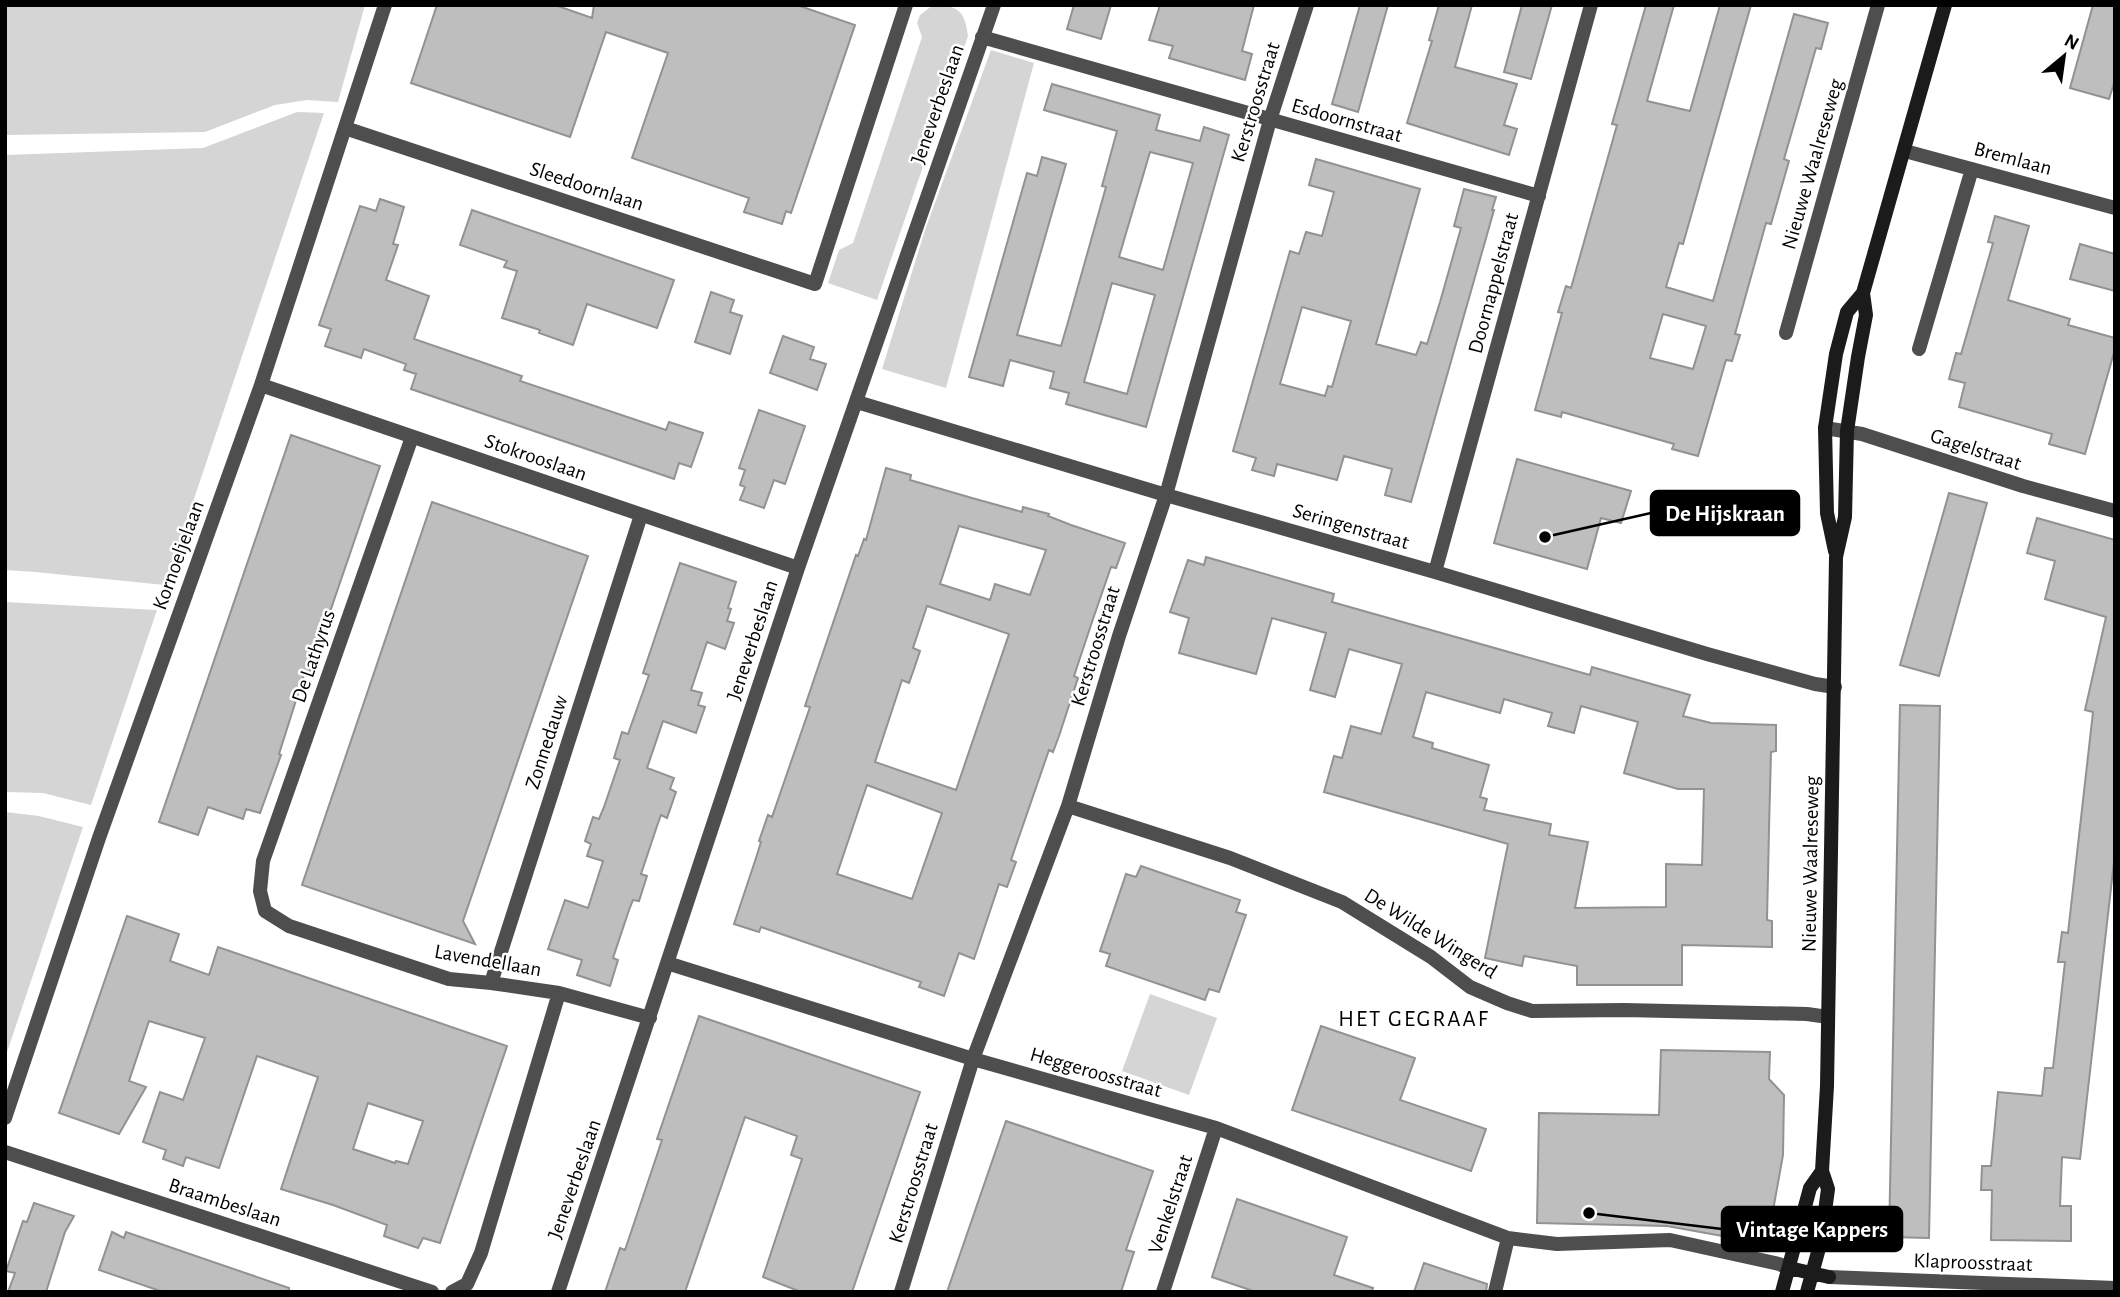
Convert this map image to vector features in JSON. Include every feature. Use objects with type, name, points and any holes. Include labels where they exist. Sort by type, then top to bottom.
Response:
[{"type":"street","name":"Kornoeljelaan","points":[[5,1118],[99,838],[261,385],[385,5]]},
{"type":"street","name":"Sleedoornlaan","points":[[345,128],[815,284],[905,5]]},
{"type":"street","name":"Jeneverbeslaan","points":[[558,1292],[798,568],[994,5]]},
{"type":"street","name":"Kerstroosstraat","points":[[901,1292],[973,1059],[1068,806],[1119,636],[1166,495],[1270,120],[1307,5]]},
{"type":"street","name":"Doornappelstraat","points":[[1435,572],[1591,5]]},
{"type":"street","name":"Nieuwe Waalreseweg","points":[[1786,333],[1878,5]]},
{"type":"street","name":"Nieuwe Waalreseweg","points":[[1836,557],[1826,513],[1825,428],[1836,354],[1847,312],[1863,293],[1945,5]]},
{"type":"street","name":"Esdoornstraat","points":[[982,37],[1539,196]]},
{"type":"street","name":"Bremlaan","points":[[1905,150],[2113,204]]},
{"type":"street","points":[[1919,349],[1972,169]]},
{"type":"street","name":"Nieuwe Waalreseweg","points":[[1807,1292],[1821,1241],[1828,1189],[1822,1171],[1828,1017],[1836,557],[1845,517],[1847,431],[1866,315],[1863,293]]},
{"type":"street","name":"Stokrooslaan","points":[[261,385],[798,568]]},
{"type":"street","name":"Seringenstraat","points":[[857,402],[1707,654],[1835,687]]},
{"type":"street","name":"Gagelstraat","points":[[1825,428],[1847,431],[2023,486],[2115,511]]},
{"type":"street","name":"De Lathyrus","points":[[260,891],[263,861],[412,437]]},
{"type":"street","name":"Zonnedauw","points":[[491,983],[641,515]]},
{"type":"street","name":"De Wilde Wingerd","points":[[1068,806],[1230,858],[1342,902],[1432,957],[1470,987],[1532,1011],[1637,1010],[1807,1014],[1828,1017]]},
{"type":"street","name":"Lavendellaan","points":[[260,891],[265,911],[289,926],[449,979],[559,993],[650,1018]]},
{"type":"street","name":"Heggeroosstraat","points":[[667,963],[973,1059],[1216,1128],[1508,1238]]},
{"type":"street","points":[[452,1292],[467,1284],[481,1252],[559,993]]},
{"type":"street","name":"Venkelstraat","points":[[1163,1292],[1216,1128]]},
{"type":"street","name":"Braambeslaan","points":[[5,1152],[432,1292]]},
{"type":"street","name":"Nieuwe Waalreseweg","points":[[1782,1292],[1810,1188],[1822,1171]]},
{"type":"street","points":[[1495,1292],[1508,1238],[1557,1244],[1670,1240],[1789,1268]]},
{"type":"street","name":"Klaproosstraat","points":[[1789,1268],[1829,1277],[2115,1288]]},
{"type":"shaded area","points":[[5,5],[365,5],[338,102],[307,100],[275,105],[205,132],[5,135]]},
{"type":"shaded area","points":[[933,5],[949,6],[959,11],[965,21],[968,36],[877,300],[828,283],[839,250],[853,243],[922,37],[917,23],[920,15]]},
{"type":"shaded area","points":[[991,50],[1034,63],[946,388],[882,369],[925,230]]},
{"type":"shaded area","points":[[297,112],[324,113],[165,585],[5,570],[5,155],[203,148]]},
{"type":"shaded area","points":[[5,602],[157,610],[91,805],[43,793],[5,792]]},
{"type":"shaded area","points":[[5,812],[39,816],[83,827],[5,1058]]},
{"type":"shaded area","points":[[1150,994],[1217,1018],[1189,1095],[1122,1071]]},
{"type":"building","points":[[437,5],[555,5],[592,18],[594,5],[797,5],[855,25],[791,213],[786,211],[782,224],[744,212],[749,198],[632,158],[668,53],[606,32],[570,137],[411,83]]},
{"type":"building","points":[[1074,5],[1111,5],[1101,39],[1067,29]]},
{"type":"building","points":[[1160,5],[1254,5],[1242,51],[1252,54],[1245,80],[1169,58],[1173,46],[1149,40]]},
{"type":"building","points":[[1360,5],[1388,5],[1358,112],[1332,104]]},
{"type":"building","points":[[1439,5],[1472,5],[1455,67],[1517,84],[1504,125],[1517,129],[1509,155],[1407,123],[1432,41],[1429,40]]},
{"type":"building","points":[[1522,5],[1552,5],[1531,79],[1504,72]]},
{"type":"building","points":[[1646,5],[1674,5],[1647,101],[1690,111],[1720,5],[1751,5],[1683,244],[1679,243],[1666,287],[1713,301],[1794,14],[1828,23],[1821,49],[1816,48],[1784,159],[1789,161],[1771,224],[1766,223],[1735,334],[1740,335],[1732,361],[1726,360],[1698,456],[1672,449],[1674,444],[1562,412],[1561,417],[1535,410],[1562,313],[1558,312],[1566,286],[1571,288],[1617,125],[1612,124]],"holes":[[[1663,314],[1706,326],[1693,369],[1650,358]]]},
{"type":"building","points":[[2093,5],[2115,5],[2115,80],[2109,99],[2070,88]]},
{"type":"building","points":[[1052,84],[1160,115],[1156,130],[1200,141],[1204,127],[1229,135],[1146,427],[1066,404],[1069,393],[1050,388],[1054,372],[1010,360],[1003,386],[969,377],[1027,173],[1037,176],[1042,157],[1066,164],[1017,335],[1061,346],[1106,187],[1102,186],[1117,131],[1044,110]],"holes":[[[1150,152],[1193,163],[1163,270],[1119,257]],[[1112,283],[1155,295],[1127,394],[1084,382]]]},
{"type":"building","points":[[1316,159],[1420,189],[1376,344],[1416,355],[1421,342],[1427,344],[1440,302],[1461,228],[1454,226],[1464,189],[1496,197],[1411,502],[1385,495],[1392,469],[1344,456],[1337,480],[1277,464],[1274,476],[1252,470],[1256,458],[1233,451],[1290,251],[1299,254],[1306,232],[1322,236],[1334,192],[1309,185]],"holes":[[[1302,307],[1351,321],[1332,387],[1328,386],[1325,396],[1280,384]]]},
{"type":"building","points":[[380,199],[404,207],[393,244],[398,245],[386,280],[429,296],[414,339],[522,376],[520,381],[666,430],[669,422],[703,433],[691,467],[679,463],[674,479],[411,389],[416,374],[404,370],[406,364],[364,349],[361,358],[325,346],[331,329],[319,325],[360,206],[376,211]]},
{"type":"building","points":[[472,210],[674,280],[657,328],[587,304],[573,345],[539,333],[540,330],[502,318],[517,271],[504,267],[507,261],[460,245]]},
{"type":"building","points":[[1995,216],[2029,226],[2008,300],[2070,319],[2068,325],[2115,338],[2115,349],[2085,454],[2049,444],[2052,434],[1959,407],[1965,383],[1949,379],[1956,353],[1961,354],[1993,243],[1988,242]]},
{"type":"building","points":[[2080,244],[2115,254],[2115,291],[2070,279]]},
{"type":"building","points":[[711,292],[734,300],[730,312],[742,316],[730,354],[695,342]]},
{"type":"building","points":[[783,336],[814,347],[810,359],[826,364],[817,390],[770,373]]},
{"type":"building","points":[[759,410],[805,426],[785,484],[774,480],[764,508],[740,500],[745,487],[740,485],[745,470],[739,468]]},
{"type":"building","points":[[291,435],[380,466],[309,673],[305,672],[279,754],[281,755],[260,813],[246,809],[243,819],[208,807],[198,835],[159,822]]},
{"type":"building","points":[[1517,459],[1631,491],[1621,523],[1601,518],[1587,569],[1494,543]]},
{"type":"building","points":[[886,468],[911,475],[910,480],[972,498],[1022,512],[1023,507],[1049,514],[1048,516],[1071,525],[1125,543],[1116,568],[1111,567],[1093,619],[1074,676],[1078,678],[1059,736],[1053,752],[1049,750],[1011,860],[1016,862],[1007,887],[999,884],[974,959],[959,953],[944,996],[919,987],[921,982],[761,927],[759,932],[734,924],[768,815],[772,817],[810,707],[805,706],[856,555],[858,556],[864,539],[866,540]],"holes":[[[959,526],[1046,550],[1030,595],[995,584],[990,600],[940,584]],[[927,606],[1009,634],[956,790],[875,762],[902,680],[909,683],[914,669],[920,651],[913,648]],[[867,785],[942,813],[912,899],[837,874]]]},
{"type":"building","points":[[1949,493],[1987,503],[1939,676],[1900,665]]},
{"type":"building","points":[[432,502],[588,556],[463,921],[475,944],[302,885]]},
{"type":"building","points":[[2037,518],[2115,540],[2115,853],[2080,1159],[2062,1157],[2060,1206],[2071,1206],[2071,1241],[1991,1240],[1992,1190],[1981,1190],[1982,1166],[1991,1166],[1998,1092],[2042,1096],[2045,1068],[2053,1068],[2065,962],[2058,962],[2062,932],[2068,933],[2093,712],[2085,710],[2106,617],[2045,599],[2055,561],[2027,553]]},
{"type":"building","points":[[1206,557],[1334,594],[1332,602],[1590,675],[1592,667],[1690,695],[1683,716],[1711,723],[1776,725],[1776,751],[1771,752],[1767,920],[1772,921],[1772,947],[1682,945],[1682,985],[1577,985],[1577,966],[1524,956],[1522,966],[1485,958],[1508,844],[1324,792],[1334,756],[1342,758],[1351,726],[1381,734],[1402,664],[1349,649],[1335,697],[1310,690],[1326,633],[1272,618],[1256,674],[1179,653],[1189,618],[1170,612],[1188,560],[1204,565]],"holes":[[[1426,692],[1500,713],[1504,699],[1552,713],[1548,726],[1574,733],[1581,706],[1638,722],[1624,773],[1678,789],[1704,789],[1702,865],[1666,864],[1666,907],[1575,908],[1588,842],[1549,835],[1551,824],[1484,810],[1487,799],[1480,797],[1489,765],[1432,748],[1433,743],[1413,737]]]},
{"type":"building","points":[[680,563],[736,582],[727,621],[734,623],[725,649],[707,642],[691,690],[702,693],[698,705],[705,707],[696,733],[663,721],[647,768],[674,778],[670,789],[676,792],[667,818],[661,815],[657,826],[641,874],[647,876],[639,901],[633,900],[613,958],[618,960],[610,986],[577,975],[582,960],[548,949],[565,900],[588,908],[603,861],[587,856],[591,844],[585,841],[593,817],[599,819],[604,807],[620,760],[614,758],[622,732],[628,734],[649,675],[643,673]]},
{"type":"building","points":[[1900,705],[1940,706],[1929,1238],[1889,1237]]},
{"type":"building","points":[[1141,866],[1240,900],[1236,912],[1246,915],[1219,992],[1209,989],[1205,1000],[1106,966],[1110,954],[1100,951],[1126,874],[1136,877]]},
{"type":"building","points":[[127,916],[179,934],[170,961],[209,975],[218,947],[507,1046],[440,1243],[423,1238],[418,1248],[384,1236],[387,1225],[281,1189],[318,1077],[257,1056],[219,1168],[186,1157],[183,1166],[163,1159],[166,1150],[143,1142],[160,1092],[183,1100],[205,1038],[149,1021],[129,1081],[146,1087],[119,1134],[59,1113]],"holes":[[[368,1103],[423,1121],[408,1164],[395,1163],[353,1149]]]},
{"type":"building","points":[[699,1016],[920,1092],[852,1292],[801,1292],[763,1277],[802,1159],[791,1155],[797,1136],[745,1117],[685,1292],[605,1292],[620,1248],[625,1250],[662,1140],[657,1139]]},
{"type":"building","points":[[1321,1026],[1415,1058],[1400,1100],[1486,1129],[1471,1171],[1292,1110]]},
{"type":"building","points":[[1661,1050],[1770,1052],[1769,1079],[1784,1095],[1783,1155],[1767,1244],[1667,1226],[1537,1223],[1539,1113],[1659,1115]]},
{"type":"building","points":[[1006,1121],[1153,1171],[1126,1250],[1134,1252],[1121,1292],[947,1292]]},
{"type":"building","points":[[1237,1199],[1347,1237],[1334,1275],[1373,1288],[1372,1292],[1256,1292],[1212,1277]]},
{"type":"building","points":[[34,1203],[74,1216],[65,1232],[46,1292],[8,1292],[15,1273],[6,1271],[23,1221],[27,1222]]},
{"type":"building","points":[[112,1232],[124,1238],[126,1232],[289,1288],[289,1292],[163,1292],[99,1270]]},
{"type":"building","points":[[1424,1263],[1487,1284],[1486,1292],[1414,1292]]},
{"type":"place","name":"De Hijskraan","points":[[1545,537]]},
{"type":"place","name":"Vintage Kappers","points":[[1589,1213]]},
{"type":"district","name":"HET GEGRAAF","points":[[1414,1018]]}]
